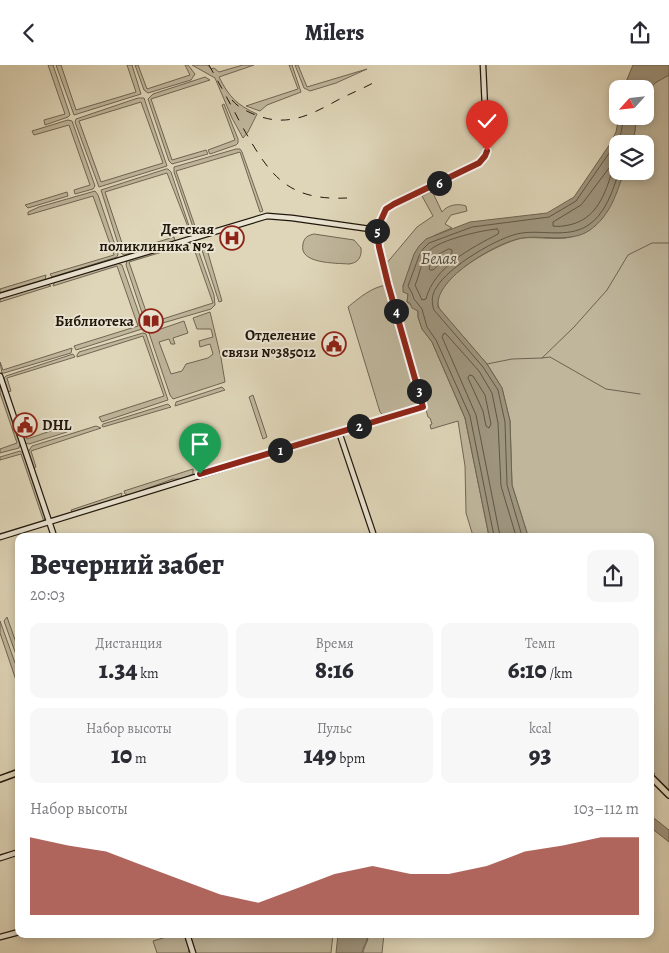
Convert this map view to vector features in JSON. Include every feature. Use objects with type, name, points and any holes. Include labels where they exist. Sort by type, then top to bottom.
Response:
[{"type":"main road","points":[[0,537],[423,407],[386,275],[377,229],[386,209],[479,163],[485,156],[486,129],[483,65]]},
{"type":"main road","points":[[0,296],[267,216],[377,229]]},
{"type":"main road","points":[[0,376],[53,533]]},
{"type":"main road","points":[[340,432],[373,533]]},
{"type":"main road","points":[[0,779],[15,774]]},
{"type":"main road","points":[[654,780],[669,795]]},
{"type":"main road","points":[[0,858],[15,853]]},
{"type":"main road","points":[[0,937],[15,933]]},
{"type":"main road","points":[[188,938],[193,953]]},
{"type":"shaded area","points":[[48,65],[53,65],[70,115],[45,125],[44,120],[65,114]]},
{"type":"shaded area","points":[[56,65],[61,65],[76,110],[136,92],[127,65],[132,65],[141,94],[74,115]]},
{"type":"shaded area","points":[[135,65],[138,65],[147,89],[190,75],[185,65],[188,65],[195,74],[191,80],[148,93],[144,90]]},
{"type":"shaded area","points":[[192,65],[208,65],[211,69],[214,68],[219,72],[243,65],[254,65],[219,77],[234,100],[257,114],[243,138],[232,118],[215,78]]},
{"type":"shaded area","points":[[289,65],[292,65],[301,92],[267,105],[260,111],[246,106],[298,89]]},
{"type":"shaded area","points":[[295,65],[298,65],[307,87],[367,69],[336,83],[310,91],[304,88]]},
{"type":"shaded area","points":[[669,75],[669,793],[654,777],[654,533],[527,533],[512,485],[510,421],[502,388],[487,364],[441,311],[438,300],[442,289],[452,277],[482,255],[523,238],[565,238],[576,235],[621,180],[654,180],[654,135],[634,135],[636,125],[654,125],[655,83]]},
{"type":"shaded area","points":[[205,77],[210,80],[151,99],[172,160],[206,150],[208,154],[172,164],[169,161],[148,99],[153,94]]},
{"type":"shaded area","points":[[138,98],[144,98],[167,166],[99,187],[75,122],[76,119]],"holes":[[[141,102],[163,163],[101,182],[79,121]]]},
{"type":"shaded area","points":[[224,104],[238,143],[210,154],[208,150],[235,140],[222,105]]},
{"type":"shaded area","points":[[68,120],[72,121],[95,186],[93,189],[75,194],[74,190],[90,185],[69,125],[34,135],[32,131]]},
{"type":"shaded area","points":[[240,149],[242,152],[263,211],[260,212],[240,152],[176,171],[196,229],[194,230],[174,172],[174,167]]},
{"type":"shaded area","points":[[166,169],[171,172],[190,232],[167,173],[105,192],[125,252],[174,237],[175,241],[124,255],[121,253],[101,190]]},
{"type":"shaded area","points":[[95,191],[118,254],[117,257],[52,277],[50,274],[114,255],[93,196],[28,215],[28,212]]},
{"type":"shaded area","points":[[432,191],[442,212],[450,206],[456,205],[466,206],[467,211],[451,215],[445,224],[452,228],[422,243],[414,255],[403,286],[408,294],[407,302],[418,311],[422,329],[432,342],[465,418],[488,533],[472,533],[466,513],[465,466],[458,421],[431,429],[430,425],[432,424],[428,417],[386,264],[417,227],[433,216],[422,196]]},
{"type":"shaded area","points":[[67,192],[68,196],[28,208],[25,205]]},
{"type":"shaded area","points":[[314,234],[354,240],[361,248],[360,257],[357,261],[349,264],[327,263],[312,259],[303,251],[303,244],[307,237]]},
{"type":"shaded area","points":[[191,241],[196,244],[214,295],[215,305],[211,309],[149,327],[146,325],[126,265],[127,260]],"holes":[[[192,243],[213,303],[150,323],[129,262]]]},
{"type":"shaded area","points":[[206,246],[222,301],[219,302],[201,247]]},
{"type":"shaded area","points":[[117,263],[122,265],[143,325],[142,329],[76,350],[74,346],[138,326],[117,266],[53,286],[55,281]]},
{"type":"shaded area","points":[[46,275],[45,280],[0,294],[0,289]]},
{"type":"shaded area","points":[[47,284],[51,286],[0,302],[0,299]]},
{"type":"shaded area","points":[[388,285],[419,402],[417,405],[384,416],[380,412],[348,307],[372,290]]},
{"type":"shaded area","points":[[210,312],[225,382],[173,399],[149,333],[184,321],[188,333],[173,338],[175,344],[171,344],[169,339],[159,342],[171,374],[182,371],[186,364],[208,358],[213,354],[210,344],[200,347],[199,341],[213,337],[211,329],[197,329],[193,318]]},
{"type":"shaded area","points":[[143,333],[146,334],[168,400],[102,422],[99,417],[164,396],[143,336],[77,357],[77,355],[79,352]]},
{"type":"shaded area","points":[[72,348],[71,353],[2,373],[0,362],[3,370]]},
{"type":"shaded area","points":[[73,354],[75,357],[7,378],[11,391],[8,392],[4,378],[6,376]]},
{"type":"shaded area","points":[[0,383],[20,444],[19,448],[0,453],[0,449],[17,443],[0,393]]},
{"type":"shaded area","points":[[222,387],[225,390],[175,406],[176,402]]},
{"type":"shaded area","points":[[253,395],[267,437],[263,439],[249,397]]},
{"type":"shaded area","points":[[168,404],[171,407],[102,426],[103,424]]},
{"type":"shaded area","points":[[65,426],[67,432],[29,444],[25,443],[22,435],[25,434],[27,439]]},
{"type":"shaded area","points":[[96,426],[101,428],[31,451],[36,467],[34,468],[28,452],[32,446]]},
{"type":"shaded area","points":[[20,451],[24,454],[45,515],[44,522],[21,454],[0,460],[0,457]]},
{"type":"shaded area","points":[[193,469],[193,474],[186,477],[173,479],[129,495],[125,494],[124,491]]},
{"type":"shaded area","points":[[122,493],[121,497],[72,513],[71,510]]},
{"type":"shaded area","points":[[7,617],[15,640],[15,652],[4,621]]},
{"type":"shaded area","points":[[0,621],[15,663],[15,677],[0,633]]},
{"type":"shaded area","points":[[163,938],[185,938],[189,949],[188,953],[157,953],[153,941]]},
{"type":"shaded area","points":[[191,938],[333,938],[331,953],[196,953]]},
{"type":"shaded area","points":[[384,938],[382,953],[363,953],[368,939]]},
{"type":"water","points":[[633,65],[669,65],[669,75],[654,84],[654,80],[627,80]]},
{"type":"water","name":"Белая","points":[[617,125],[636,125],[634,135],[614,135]]},
{"type":"water","name":"Белая","points":[[609,145],[609,180],[621,180],[608,211],[597,224],[583,234],[575,236],[522,238],[498,246],[456,273],[439,296],[438,307],[487,364],[502,388],[510,421],[512,485],[527,533],[488,533],[465,418],[432,342],[422,329],[418,311],[407,302],[408,294],[403,292],[403,286],[414,254],[426,239],[470,222],[547,213],[574,197]]},
{"type":"water","points":[[654,818],[669,830],[669,842],[654,830]]},
{"type":"water","points":[[338,938],[367,938],[362,953],[336,953]]},
{"type":"waterway","points":[[487,364],[512,359],[542,358],[574,327],[607,290],[628,255],[652,243],[669,243]]},
{"type":"waterway","points":[[542,358],[550,357],[606,389],[640,394]]},
{"type":"railway","points":[[209,65],[242,126],[271,171],[294,189],[309,195],[326,198],[347,198]]},
{"type":"railway","points":[[232,100],[241,108],[263,117],[274,120],[295,119],[315,112],[375,82]]},
{"type":"place","name":"Детская поликлиника №2","points":[[232,238]]},
{"type":"place","name":"Библиотека","points":[[151,321]]},
{"type":"place","name":"Отделение связи №385012","points":[[334,344]]},
{"type":"place","name":"DHL","points":[[25,425]]},
{"type":"route","points":[[200,474],[423,407],[388,284],[379,247],[377,229],[386,209],[479,163],[483,160],[487,151]]}]
